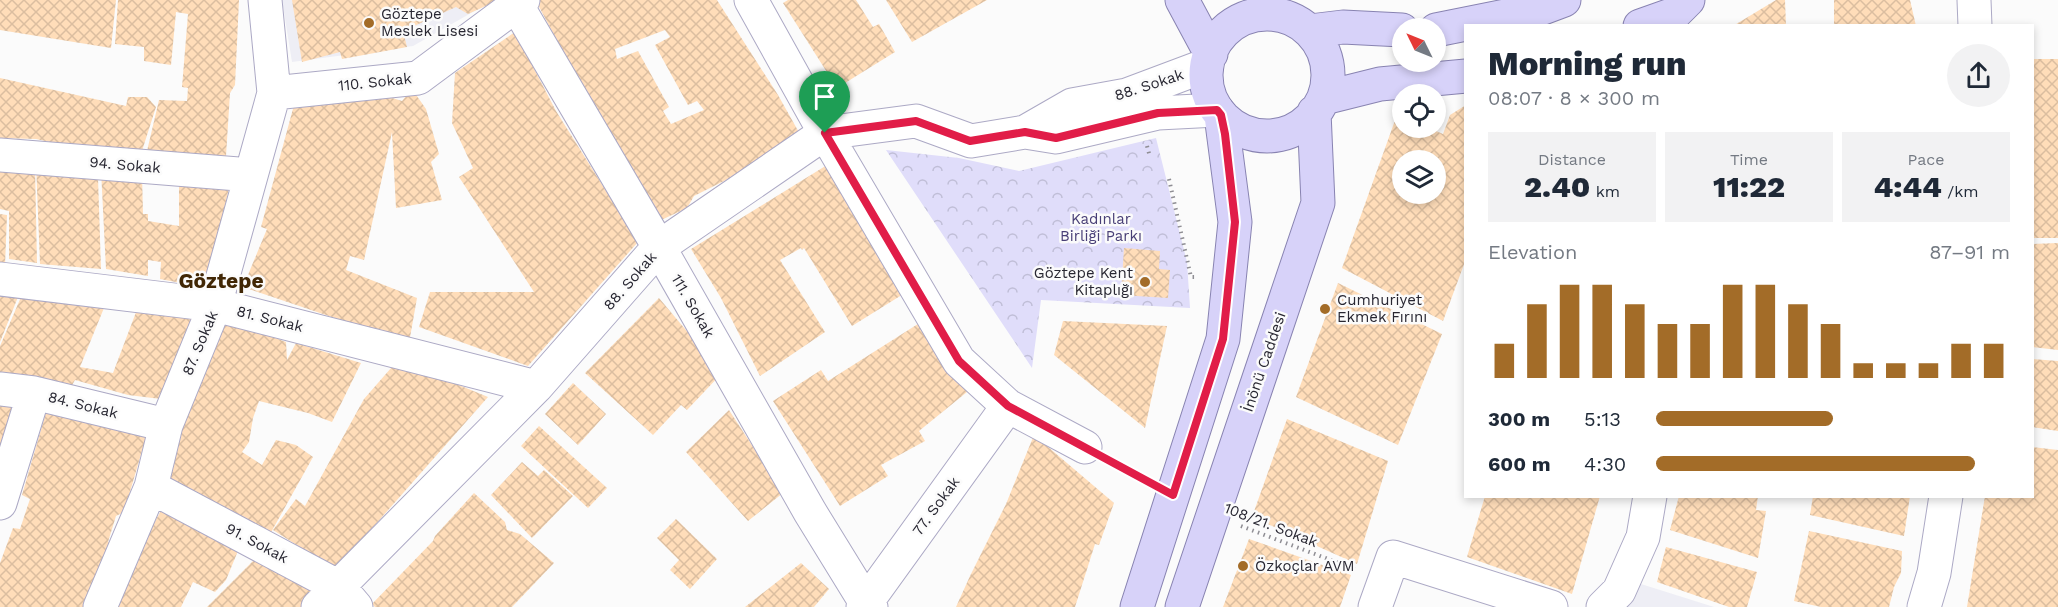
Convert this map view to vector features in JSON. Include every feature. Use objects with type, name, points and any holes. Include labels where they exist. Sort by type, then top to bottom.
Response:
[{"type":"main road","points":[[1182,0],[1209,60]]},
{"type":"main road","points":[[1466,24],[1540,9],[1564,0]]},
{"type":"main road","points":[[1646,24],[1680,13]]},
{"type":"main road","points":[[1137,607],[1223,339],[1235,222],[1219,112],[1208,89],[1209,60],[1217,40],[1230,26],[1248,16],[1268,14],[1342,27],[1392,30]]},
{"type":"main road","points":[[1219,112],[1236,127],[1253,134],[1272,136],[1290,131],[1306,122],[1319,105],[1329,74],[1326,56],[1318,40],[1301,18]]},
{"type":"main road","points":[[1446,28],[1464,24]]},
{"type":"main road","points":[[1319,105],[1380,84],[1464,76]]},
{"type":"main road","name":"İnönü Caddesi","points":[[1182,607],[1318,203],[1319,105]]},
{"type":"street","name":"87. Sokak","points":[[100,607],[152,487],[166,425],[215,305],[274,93],[265,0]]},
{"type":"street","points":[[751,0],[825,133],[959,361],[1008,406],[1085,447]]},
{"type":"street","points":[[1974,0],[1975,24]]},
{"type":"street","name":"110. Sokak","points":[[274,93],[418,78],[520,2]]},
{"type":"street","name":"111. Sokak","points":[[520,2],[810,512],[867,606]]},
{"type":"street","name":"88. Sokak","points":[[1025,132],[1072,105],[1127,95],[1209,60]]},
{"type":"street","name":"88. Sokak","points":[[337,600],[536,387],[659,247],[825,133],[916,121],[970,141],[1025,132],[1056,138],[1158,113],[1219,112]]},
{"type":"street","name":"94. Sokak","points":[[0,155],[251,176]]},
{"type":"street","name":"81. Sokak","points":[[0,279],[215,305],[536,387]]},
{"type":"street","name":"84. Sokak","points":[[0,389],[34,393],[166,425]]},
{"type":"street","points":[[0,503],[34,393]]},
{"type":"street","name":"77. Sokak","points":[[867,606],[1008,406]]},
{"type":"street","name":"91. Sokak","points":[[152,487],[337,600]]},
{"type":"street","points":[[1611,599],[1643,537],[1650,498]]},
{"type":"street","points":[[1924,607],[1934,573],[1946,498]]},
{"type":"street","points":[[1377,601],[1393,557],[1551,607]]},
{"type":"path","points":[[1169,179],[1187,253]]},
{"type":"path","points":[[1085,447],[1173,495]]},
{"type":"path","name":"108/21. Sokak","points":[[1212,515],[1355,570]]},
{"type":"shaded area","name":"Göztepe Meslek Lisesi","points":[[282,0],[494,0],[413,46],[292,62]]},
{"type":"shaded area","points":[[1641,584],[1714,607],[1618,607]]},
{"type":"green space","name":"Kadınlar Birliği Parkı","points":[[1156,138],[1187,262],[1190,308],[1041,300],[1032,368],[886,150],[959,158],[1019,171]]},
{"type":"building","points":[[0,0],[116,0],[111,48],[0,30]]},
{"type":"building","points":[[118,0],[239,0],[235,85],[230,93],[226,156],[147,151],[159,100],[187,101],[188,88],[182,87],[188,14],[176,12],[171,65],[144,61],[144,47],[115,44]]},
{"type":"building","name":"Göztepe Meslek Lisesi","points":[[292,0],[499,0],[468,14],[456,7],[403,31],[407,47],[342,59],[340,52],[302,62]]},
{"type":"building","points":[[717,0],[778,95],[801,136],[744,171],[694,196],[687,208],[657,222],[536,1]],"holes":[[[665,30],[670,37],[655,45],[688,105],[697,101],[704,110],[671,124],[663,111],[669,107],[638,51],[617,59],[615,49]]]},
{"type":"building","points":[[788,0],[856,0],[873,27],[879,24],[895,52],[837,88],[783,3]]},
{"type":"building","points":[[886,0],[987,0],[912,42]]},
{"type":"building","points":[[1776,0],[1785,0],[1786,24],[1736,24]]},
{"type":"building","points":[[1834,0],[1910,0],[1916,24],[1834,24]]},
{"type":"building","points":[[515,32],[556,111],[638,242],[528,366],[419,327],[430,292],[534,292],[459,177],[473,168],[452,123],[455,73]]},
{"type":"building","points":[[2034,59],[2058,59],[2058,238],[2034,238]]},
{"type":"building","points":[[0,78],[126,106],[128,97],[147,97],[156,107],[141,154],[114,156],[36,139],[0,138]]},
{"type":"building","points":[[412,89],[426,109],[439,154],[431,162],[442,200],[396,208],[392,132],[364,260],[350,256],[346,270],[417,298],[409,343],[243,287],[267,229],[261,227],[294,105],[379,94],[402,101]]},
{"type":"building","points":[[1464,106],[1464,264],[1443,321],[1342,268],[1392,129],[1392,138],[1446,138],[1446,126],[1450,115]]},
{"type":"building","points":[[0,161],[35,166],[37,263],[9,259],[9,211],[0,209]]},
{"type":"building","points":[[36,163],[98,178],[101,269],[40,264]]},
{"type":"building","points":[[827,165],[905,293],[852,326],[804,248],[780,260],[825,332],[760,376],[721,298],[691,249]]},
{"type":"building","points":[[101,170],[142,174],[143,214],[148,214],[148,221],[179,226],[179,179],[230,183],[207,288],[160,279],[161,262],[148,260],[148,276],[106,269]]},
{"type":"building","points":[[0,214],[7,215],[5,266],[0,265]]},
{"type":"building","points":[[2058,243],[2058,350],[2034,347],[2034,244]]},
{"type":"building","name":"Göztepe Kent Kitaplığı","points":[[1124,248],[1160,251],[1159,269],[1170,270],[1168,298],[1121,295]]},
{"type":"building","points":[[1338,283],[1442,334],[1398,445],[1296,397]]},
{"type":"building","points":[[0,290],[20,292],[0,342]]},
{"type":"building","points":[[24,290],[106,303],[80,367],[113,373],[141,299],[196,310],[161,399],[128,395],[75,380],[71,387],[0,373],[0,346]]},
{"type":"building","points":[[659,298],[722,373],[687,410],[681,405],[653,435],[585,373]]},
{"type":"building","points":[[223,319],[286,342],[287,360],[296,343],[361,363],[332,422],[308,413],[259,401],[253,418],[249,442],[242,452],[262,465],[276,440],[296,445],[313,457],[269,536],[162,477]]},
{"type":"building","points":[[1063,321],[1167,326],[1145,428],[1054,355]]},
{"type":"building","points":[[921,322],[967,392],[919,431],[925,441],[881,465],[888,476],[840,506],[773,401],[821,370],[828,381]]},
{"type":"building","points":[[2034,359],[2058,361],[2058,431],[2034,427]]},
{"type":"building","points":[[398,360],[488,397],[359,543],[333,568],[273,530],[296,499],[305,506],[364,399]]},
{"type":"building","points":[[573,383],[606,414],[578,445],[545,414]]},
{"type":"building","points":[[0,398],[22,400],[0,474]]},
{"type":"building","points":[[47,409],[147,434],[124,512],[116,516],[108,542],[111,542],[84,607],[0,607],[0,563],[13,528],[20,529],[30,499],[22,495]]},
{"type":"building","points":[[729,410],[783,493],[748,521],[686,452]]},
{"type":"building","points":[[1287,419],[1388,461],[1357,564],[1252,517]]},
{"type":"building","points":[[539,426],[607,488],[588,508],[521,446]]},
{"type":"building","points":[[1034,435],[1114,503],[1099,545],[1095,544],[1075,607],[956,607],[1006,504]]},
{"type":"building","points":[[2034,447],[2058,450],[2058,607],[1967,607],[1985,498],[2034,498]]},
{"type":"building","points":[[522,462],[538,476],[544,470],[573,496],[532,538],[491,495]]},
{"type":"building","points":[[474,493],[505,522],[507,530],[520,534],[554,563],[512,607],[375,607],[372,604],[433,541]]},
{"type":"building","points":[[1484,498],[1599,498],[1572,594],[1467,557]]},
{"type":"building","points":[[1678,498],[1758,498],[1756,510],[1766,511],[1758,558],[1670,530]]},
{"type":"building","points":[[1813,498],[1910,498],[1904,536],[1810,515]]},
{"type":"building","points":[[164,506],[240,546],[226,580],[215,592],[193,582],[181,607],[111,607],[136,553]]},
{"type":"building","points":[[676,519],[717,559],[690,589],[670,570],[679,560],[657,538]]},
{"type":"building","points":[[1809,531],[1902,551],[1901,573],[1894,587],[1889,607],[1821,607],[1794,601]]},
{"type":"building","points":[[1249,539],[1351,575],[1340,607],[1223,607]]},
{"type":"building","points":[[1666,547],[1757,572],[1747,607],[1729,607],[1657,582]]},
{"type":"building","points":[[261,553],[317,587],[301,607],[207,607]]},
{"type":"building","points":[[801,563],[829,589],[814,607],[745,607]]},
{"type":"place","name":"Göztepe Meslek Lisesi","points":[[369,23]]},
{"type":"place","name":"Göztepe Kent Kitaplığı","points":[[1145,282]]},
{"type":"place","name":"Cumhuriyet Ekmek Fırını","points":[[1325,309]]},
{"type":"place","name":"Özkoçlar AVM","points":[[1243,566]]},
{"type":"district","name":"Göztepe","points":[[221,280]]},
{"type":"route","points":[[1217,110],[1221,115],[1225,134],[1235,222],[1223,339],[1173,495],[1008,406],[959,361],[825,133],[916,121],[970,141],[1025,132],[1056,138],[1158,113],[1217,110]]}]
